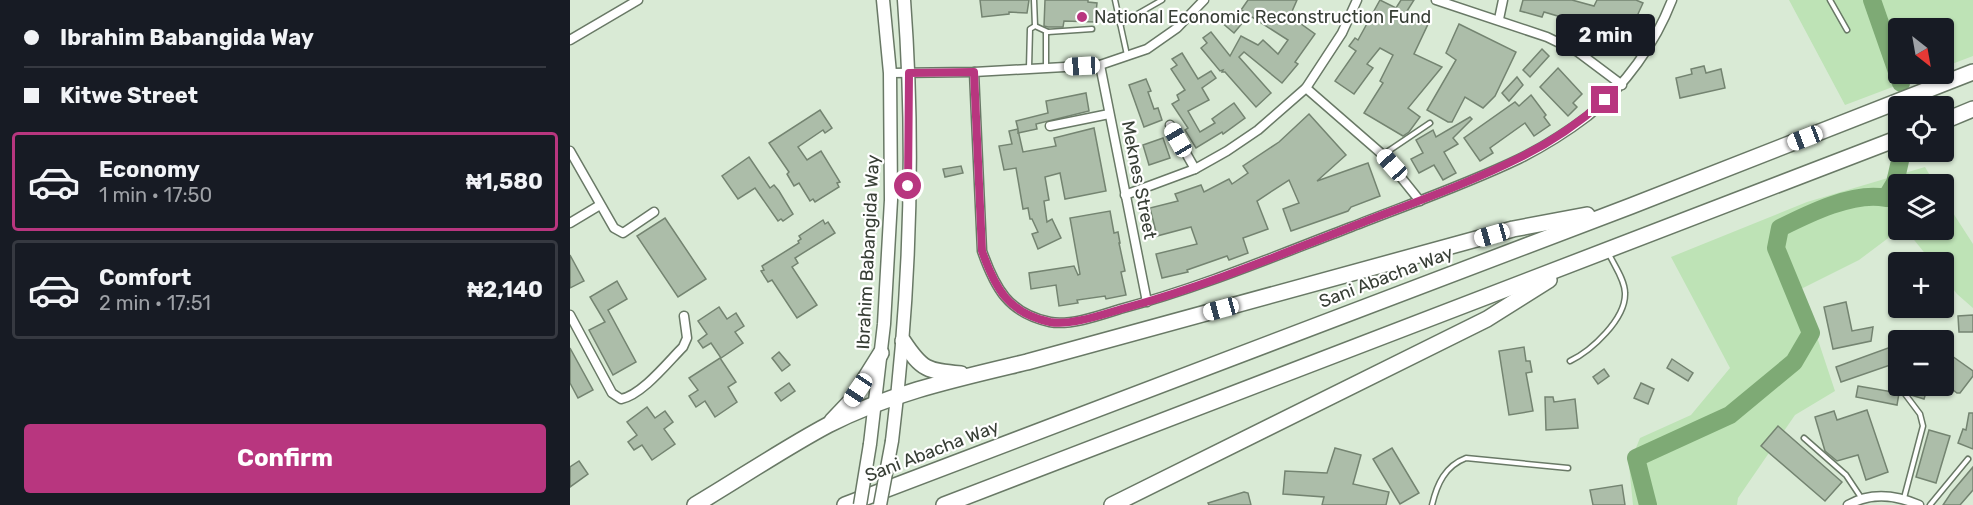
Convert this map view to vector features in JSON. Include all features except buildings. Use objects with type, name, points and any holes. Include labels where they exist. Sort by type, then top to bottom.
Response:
[{"type":"highway","name":"Sani Abacha Way","points":[[845,505],[1631,206],[1973,72]]},
{"type":"highway","points":[[1954,117],[1973,110]]},
{"type":"highway","points":[[944,505],[1888,142]]},
{"type":"highway","points":[[695,505],[829,425],[897,397],[970,375],[1027,362],[1513,229],[1631,206]]},
{"type":"highway","points":[[1112,505],[1487,319],[1581,260]]},
{"type":"highway","points":[[903,341],[915,359],[926,368],[970,375]]},
{"type":"highway","points":[[829,425],[851,401],[881,353]]},
{"type":"main road","name":"Ibrahim Babangida Way","points":[[860,505],[881,353],[891,200],[890,73],[884,0]]},
{"type":"main road","name":"Ibrahim Babangida Way","points":[[880,505],[892,441],[903,341],[907,276],[909,73],[904,0]]},
{"type":"street","points":[[570,40],[638,0]]},
{"type":"street","points":[[890,73],[974,72],[1100,65],[1147,49],[1177,28],[1204,0]]},
{"type":"street","points":[[1125,195],[1195,169],[1258,130],[1306,88],[1342,33],[1357,0]]},
{"type":"street","points":[[1436,0],[1547,36],[1578,52],[1622,85]]},
{"type":"street","points":[[1499,19],[1503,0]]},
{"type":"street","points":[[974,72],[982,251],[991,277],[1004,298],[1024,314],[1052,323],[1082,320],[1147,302],[1241,270],[1420,201],[1518,159],[1556,138],[1588,115],[1622,85],[1663,24],[1672,0]]},
{"type":"street","name":"Meknes Street","points":[[1100,65],[1147,302]]},
{"type":"street","points":[[1306,88],[1383,155],[1420,201]]},
{"type":"street","points":[[1050,126],[1109,114]]},
{"type":"street","points":[[1170,125],[1195,169]]},
{"type":"street","points":[[570,151],[614,228],[623,233],[654,212]]},
{"type":"street","points":[[570,223],[600,206]]},
{"type":"street","points":[[570,315],[612,393],[621,399],[628,398],[640,390],[683,346],[687,338],[684,316]]},
{"type":"street","points":[[1848,505],[1877,495],[1904,498],[1919,505]]},
{"type":"lane","points":[[1035,0],[1035,26]]},
{"type":"lane","points":[[1115,0],[1127,56]]},
{"type":"lane","points":[[1120,24],[1162,0]]},
{"type":"lane","points":[[1830,0],[1847,30]]},
{"type":"lane","points":[[1035,26],[1048,32],[1092,29]]},
{"type":"lane","points":[[1029,69],[1030,29],[1035,26]]},
{"type":"lane","points":[[1046,68],[1046,33],[1048,32]]},
{"type":"lane","points":[[1383,155],[1430,123]]},
{"type":"lane","points":[[1570,361],[1597,342],[1610,328],[1621,309],[1625,296],[1624,285],[1608,250]]},
{"type":"lane","points":[[1904,498],[1923,426],[1920,414],[1907,396]]},
{"type":"lane","points":[[1804,438],[1850,479],[1862,500]]},
{"type":"lane","points":[[1432,505],[1446,469],[1454,462],[1466,458],[1568,468]]},
{"type":"lane","points":[[1930,505],[1968,459]]},
{"type":"green space","points":[[1789,0],[1973,0],[1973,56],[1954,63],[1954,18],[1888,18],[1888,84],[1901,84],[1845,105]]},
{"type":"green space","points":[[1925,167],[1929,174],[1901,174]]},
{"type":"green space","points":[[1888,178],[1888,238],[1859,260],[1801,289],[1835,391],[1795,415],[1738,498],[1737,505],[1633,505],[1629,465],[1640,438],[1691,415],[1730,368],[1671,257],[1807,202]]},
{"type":"green space","points":[[1954,215],[1973,244],[1973,308],[1954,290],[1954,252],[1924,252],[1914,240],[1954,240]]},
{"type":"waterway","points":[[1872,0],[1888,46]]},
{"type":"waterway","points":[[1648,505],[1636,458],[1730,415],[1794,362],[1811,333],[1776,248],[1780,228],[1831,205],[1860,198],[1886,198],[1895,183],[1900,162]]},
{"type":"place","name":"National Economic Reconstruction Fund","points":[[1082,17]]},
{"type":"route","points":[[908,186],[909,73],[974,72],[982,251],[991,277],[1004,298],[1024,314],[1052,323],[1082,320],[1147,302],[1241,270],[1420,201],[1518,159],[1556,138],[1605,100]]}]
